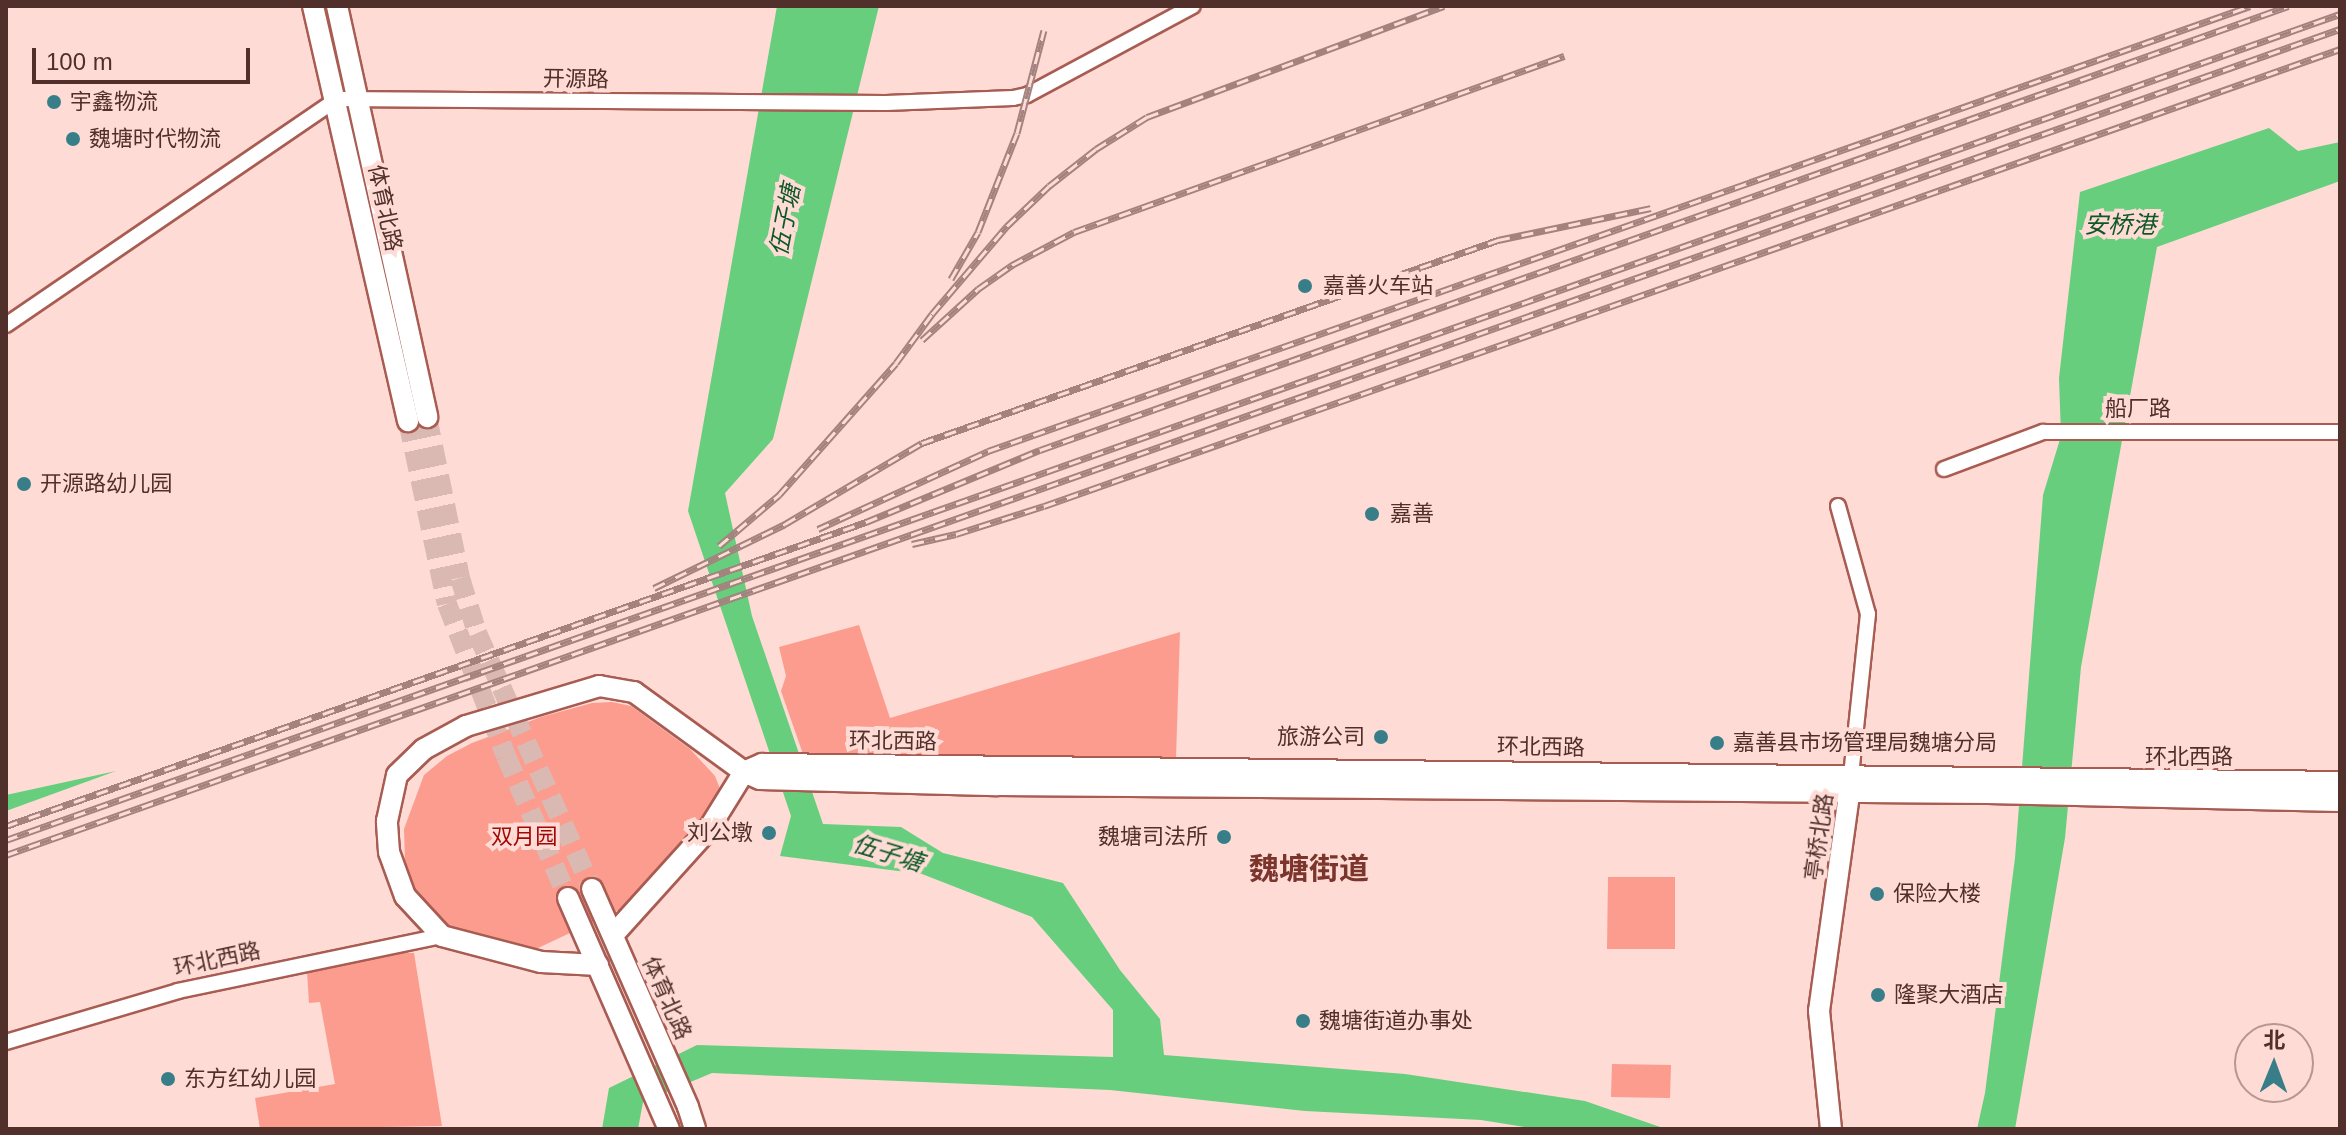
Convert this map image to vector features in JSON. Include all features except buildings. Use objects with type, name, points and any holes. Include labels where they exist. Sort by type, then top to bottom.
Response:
[{"type":"street","name":"体育北路","points":[[313,6],[418,419],[360,99],[337,6]]},
{"type":"street","name":"开源路","points":[[337,99],[886,103],[1027,95],[1193,6]]},
{"type":"street","points":[[6,325],[337,99]]},
{"type":"street","name":"船厂路","points":[[1944,469],[2043,432],[2340,432]]},
{"type":"street","name":"亭桥北路","points":[[1831,1129],[1819,1011],[1850,783],[1868,614],[1838,506]]},
{"type":"street","points":[[442,936],[405,896],[389,852],[387,821],[397,775],[424,749],[466,726],[599,686],[634,692],[755,772],[708,830],[613,935]]},
{"type":"street","name":"环北西路","points":[[755,772],[1988,785],[2340,801]]},
{"type":"street","name":"环北西路","points":[[2094,788],[2340,782]]},
{"type":"street","name":"体育北路","points":[[592,889],[653,1025],[695,1129]]},
{"type":"street","points":[[568,898],[667,1124]]},
{"type":"street","name":"环北西路","points":[[6,1042],[178,991],[442,936],[541,962],[598,965]]},
{"type":"green space","points":[[859,625],[890,718],[1180,632],[1176,758],[803,754],[781,691],[786,676],[779,647]]},
{"type":"green space","name":"双月园","points":[[612,702],[631,706],[690,749],[715,776],[722,794],[702,829],[638,901],[536,949],[450,929],[413,892],[405,862],[404,829],[424,775],[447,756],[472,743],[541,717],[592,703]]},
{"type":"green space","points":[[1608,877],[1675,877],[1675,949],[1607,949]]},
{"type":"green space","points":[[374,953],[414,953],[442,1126],[260,1129],[255,1098],[335,1084],[320,1002],[309,1003],[307,971]]},
{"type":"green space","points":[[1612,1064],[1671,1065],[1670,1098],[1611,1097]]},
{"type":"water","name":"伍子塘","points":[[777,6],[879,6],[773,439],[725,493],[752,616],[823,824],[901,827],[943,853],[1063,883],[1120,970],[1160,1019],[1164,1055],[1405,1074],[1585,1101],[1666,1129],[1537,1129],[1481,1120],[1305,1111],[1110,1090],[712,1073],[643,1102],[638,1129],[602,1129],[609,1088],[697,1045],[1113,1057],[1113,1010],[1032,917],[922,874],[780,856],[791,816],[688,511]]},
{"type":"water","name":"安桥港","points":[[2269,128],[2298,151],[2340,142],[2340,181],[2157,247],[2081,667],[2065,838],[2015,1129],[1977,1129],[1985,1093],[2015,858],[2043,495],[2061,436],[2059,378],[2080,192]]},
{"type":"water","points":[[116,771],[6,811],[6,795]]},
{"type":"tunnel","points":[[427,417],[460,578],[477,633],[592,889]]},
{"type":"tunnel","points":[[408,421],[447,604],[506,756],[568,898]]},
{"type":"railway","points":[[719,546],[779,495],[896,363],[932,314],[1007,226],[1049,186],[1096,149],[1147,117],[1444,6]]},
{"type":"railway","points":[[818,529],[988,451],[2250,6]]},
{"type":"railway","points":[[6,826],[866,522],[1040,450],[2288,6]]},
{"type":"railway","points":[[6,840],[2340,14]]},
{"type":"railway","points":[[6,855],[2340,29]]},
{"type":"railway","points":[[951,279],[978,232],[1017,133],[1044,30]]},
{"type":"railway","points":[[912,544],[956,534],[1044,506],[2340,49]]},
{"type":"railway","points":[[922,340],[978,289],[1012,265],[1074,232],[1564,56]]},
{"type":"railway","points":[[654,588],[785,524],[922,443],[1498,240],[1651,208]]},
{"type":"place","name":"宇鑫物流","points":[[54,102]]},
{"type":"place","name":"魏塘时代物流","points":[[73,139]]},
{"type":"place","name":"嘉善火车站","points":[[1305,286]]},
{"type":"place","name":"开源路幼儿园","points":[[24,484]]},
{"type":"place","name":"嘉善","points":[[1372,514]]},
{"type":"place","name":"旅游公司","points":[[1381,737]]},
{"type":"place","name":"嘉善县市场管理局魏塘分局","points":[[1717,743]]},
{"type":"place","name":"刘公墩","points":[[769,833]]},
{"type":"place","name":"魏塘司法所","points":[[1224,837]]},
{"type":"place","name":"保险大楼","points":[[1877,894]]},
{"type":"place","name":"隆聚大酒店","points":[[1878,995]]},
{"type":"place","name":"魏塘街道办事处","points":[[1303,1021]]},
{"type":"place","name":"东方红幼儿园","points":[[168,1079]]},
{"type":"district","name":"魏塘街道","points":[[1309,869]]}]
